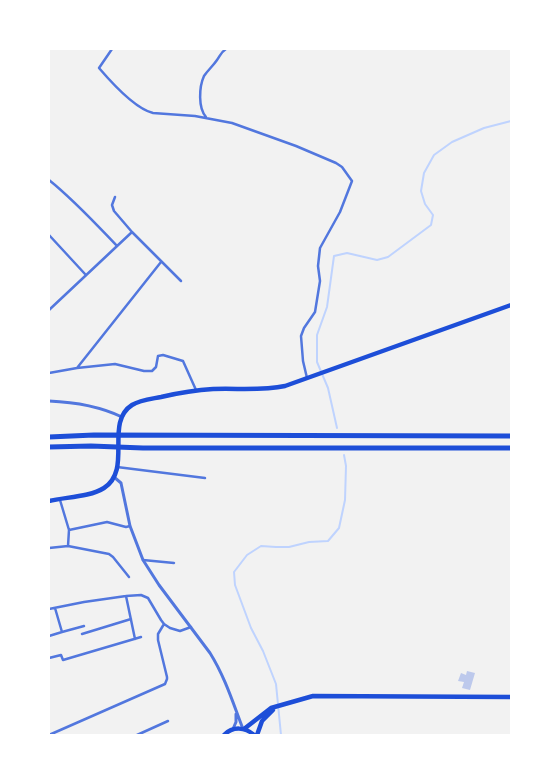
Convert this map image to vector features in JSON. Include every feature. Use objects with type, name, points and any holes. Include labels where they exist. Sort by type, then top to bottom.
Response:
[{"type":"highway","points":[[49,437],[511,436]]},
{"type":"highway","points":[[49,447],[511,448]]},
{"type":"main road","points":[[49,500],[97,491],[106,486],[114,477],[117,467],[119,425],[129,407],[136,403],[196,390],[274,388],[289,385],[511,304]]},
{"type":"main road","points":[[244,729],[266,712],[280,705],[313,696],[511,697]]},
{"type":"main road","points":[[224,735],[233,729],[244,729],[255,735],[262,722],[280,705]]},
{"type":"street","points":[[112,49],[100,68],[115,86],[146,111],[196,116],[232,123],[296,146],[336,163],[352,181],[340,212],[320,248],[318,266],[320,281],[315,312],[301,336],[303,361],[307,378]]},
{"type":"street","points":[[207,118],[202,114],[200,90],[204,77],[222,51],[226,49]]},
{"type":"street","points":[[49,180],[92,218],[117,246]]},
{"type":"street","points":[[114,197],[112,208],[132,232],[181,281]]},
{"type":"street","points":[[49,310],[132,232]]},
{"type":"street","points":[[49,235],[86,274]]},
{"type":"street","points":[[77,368],[161,262]]},
{"type":"street","points":[[49,301],[53,306]]},
{"type":"street","points":[[49,373],[115,364],[152,371],[156,367],[158,356],[163,355],[183,362],[196,390]]},
{"type":"street","points":[[49,401],[72,402],[114,413],[122,417]]},
{"type":"street","points":[[117,467],[205,478]]},
{"type":"street","points":[[114,477],[122,486],[130,526],[143,560],[159,585],[210,653],[244,729]]},
{"type":"street","points":[[60,498],[69,530],[68,546]]},
{"type":"street","points":[[69,530],[107,522],[126,527],[130,526]]},
{"type":"street","points":[[49,548],[68,546],[103,553],[111,556],[128,577]]},
{"type":"street","points":[[143,560],[174,563]]},
{"type":"street","points":[[49,609],[84,602],[141,595],[148,598],[164,624],[176,631],[191,627]]},
{"type":"street","points":[[126,596],[135,639]]},
{"type":"street","points":[[55,608],[62,632]]},
{"type":"street","points":[[82,634],[131,619]]},
{"type":"street","points":[[49,735],[165,684],[167,677],[158,637],[164,624]]},
{"type":"street","points":[[49,636],[84,626]]},
{"type":"street","points":[[49,658],[61,655],[63,660],[141,637]]},
{"type":"street","points":[[233,729],[236,719],[235,706]]},
{"type":"street","points":[[138,735],[168,721]]},
{"type":"building","points":[[467,671],[475,673],[470,690],[462,688],[464,682],[458,681],[461,673],[466,675]]},
{"type":"waterway","points":[[337,428],[328,388],[317,362],[317,335],[327,307],[334,256],[347,253],[377,260],[388,257],[431,225],[433,215],[425,204],[421,191],[424,173],[434,155],[452,142],[484,128],[511,121]]},
{"type":"waterway","points":[[281,735],[276,684],[263,651],[251,628],[235,585],[234,572],[247,555],[261,546],[289,547],[309,542],[328,541],[339,528],[345,500],[346,466],[344,455]]}]
